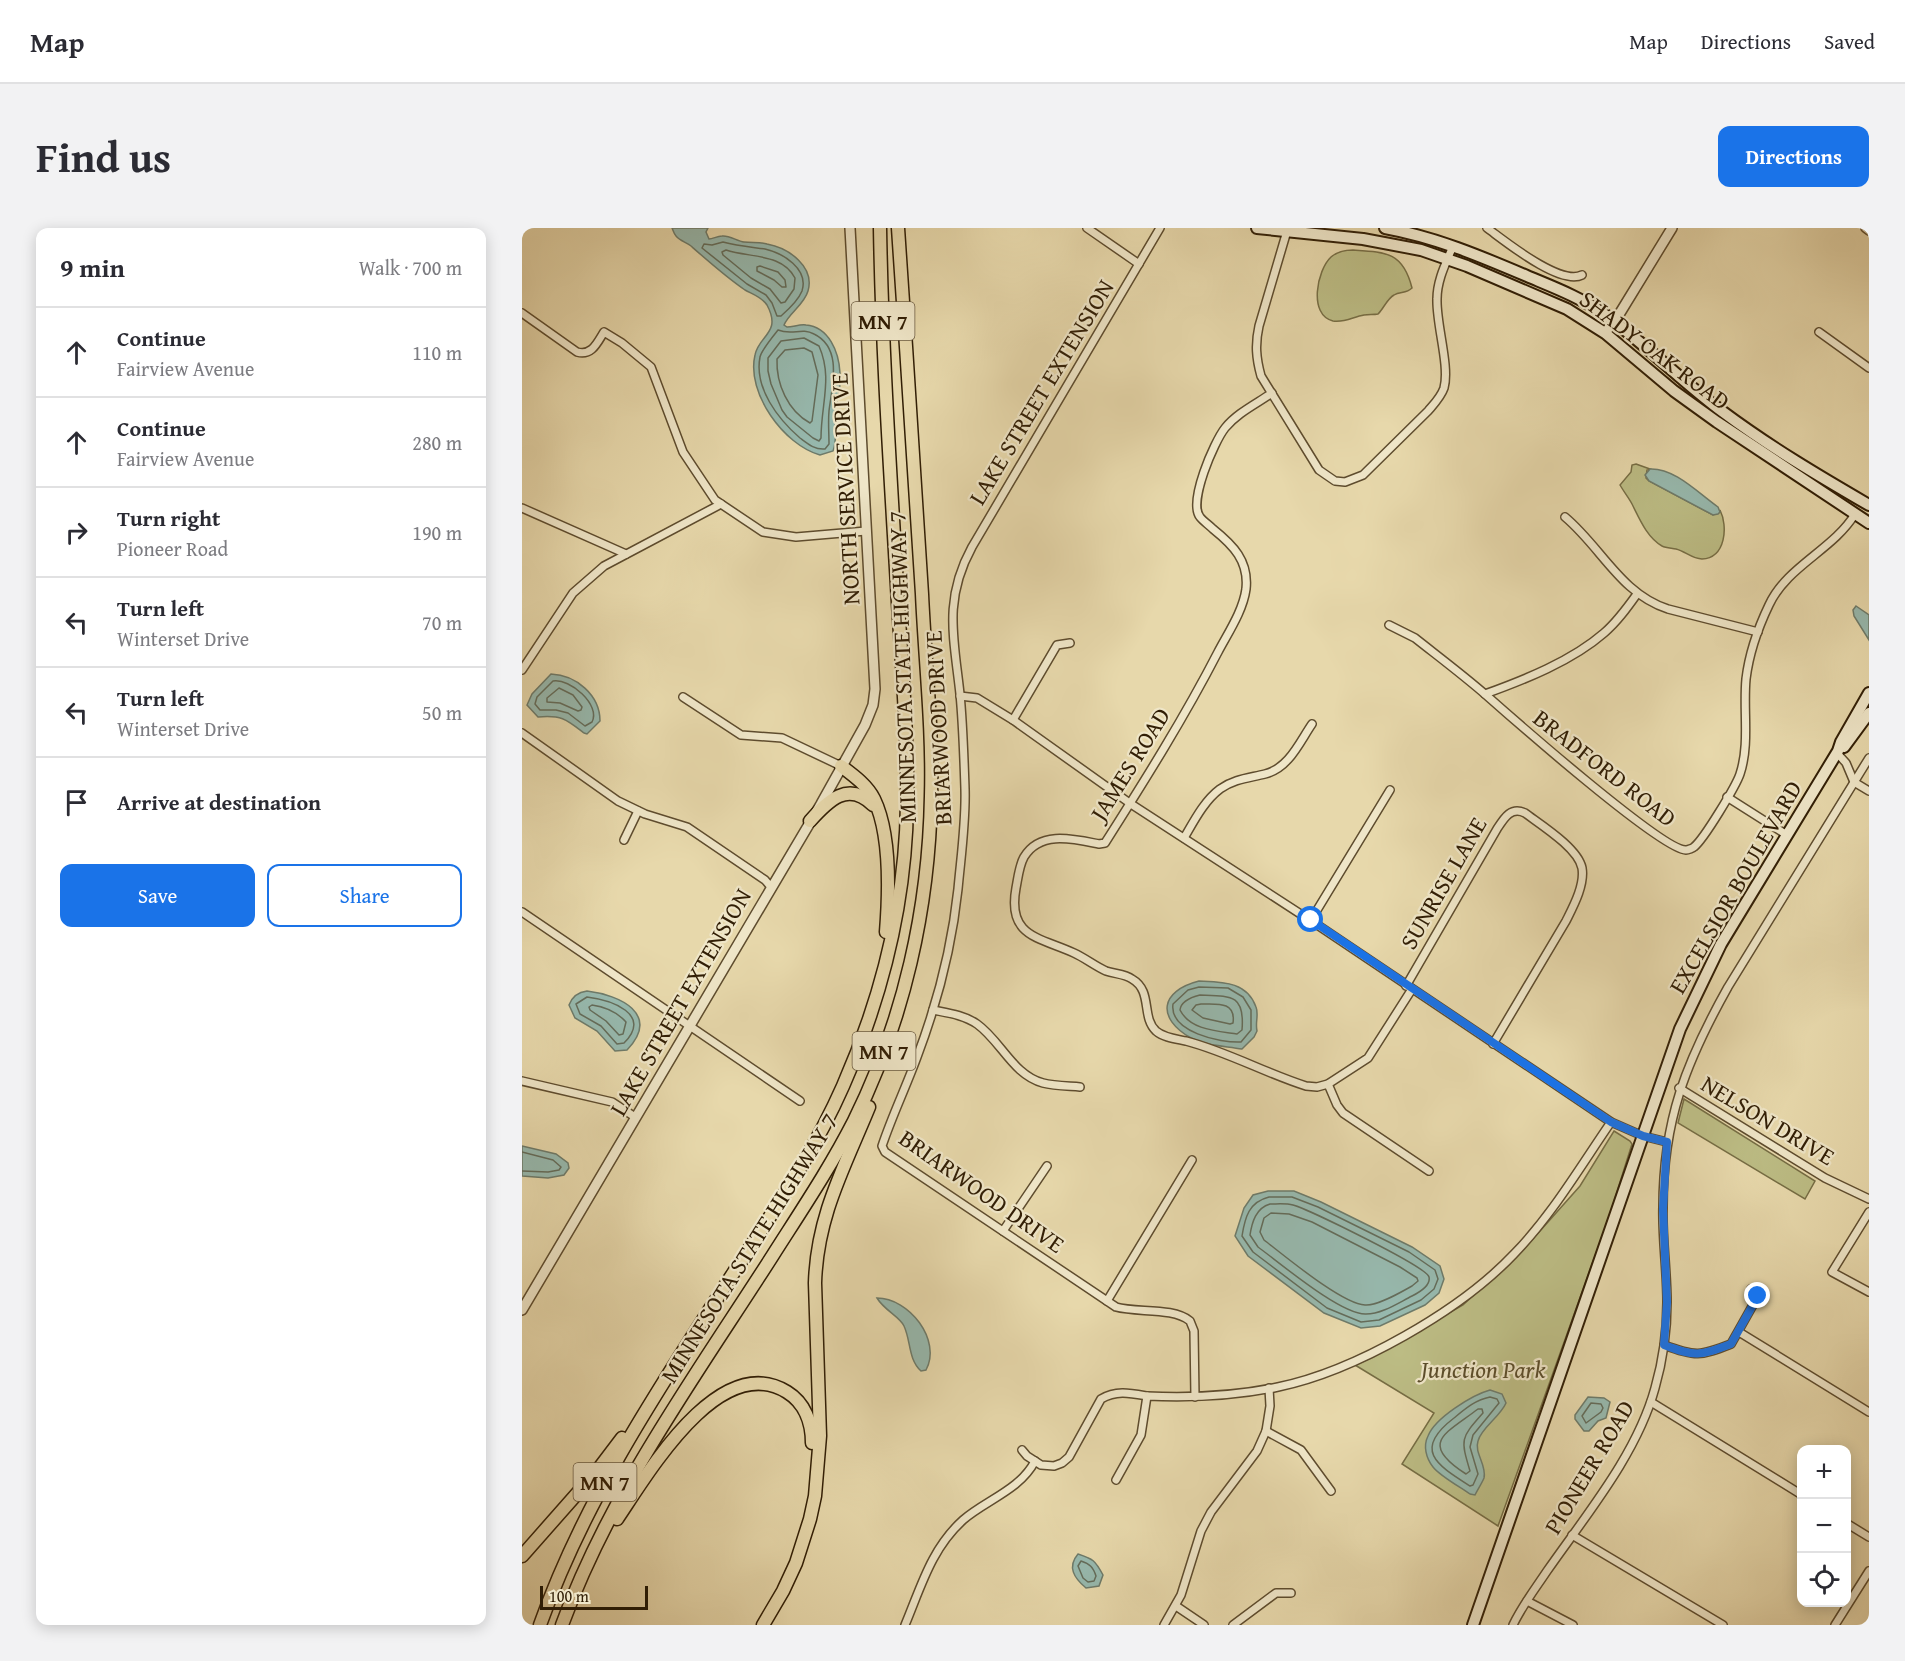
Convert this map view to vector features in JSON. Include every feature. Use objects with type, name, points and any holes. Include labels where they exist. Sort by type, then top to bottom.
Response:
[{"type":"highway","name":"MINNESOTA STATE HIGHWAY 7","points":[[540,1625],[563,1567],[599,1492],[650,1403],[781,1199],[818,1137],[856,1056],[886,959],[899,898],[907,803],[886,402],[880,228]]},
{"type":"highway","name":"MINNESOTA STATE HIGHWAY 7","points":[[562,1625],[603,1532],[647,1452],[813,1193],[842,1143],[875,1073],[898,1010],[914,951],[923,896],[932,792],[900,228]]},
{"type":"highway","points":[[841,766],[859,780],[869,792],[879,812],[885,849],[888,886],[885,939],[874,1002]]},
{"type":"highway","points":[[810,821],[833,798],[845,794],[858,794],[864,797],[879,812]]},
{"type":"highway","points":[[763,1625],[796,1563],[810,1520],[819,1471],[815,1283],[821,1233],[832,1191],[880,1077],[898,1010]]},
{"type":"highway","points":[[522,1557],[597,1471],[686,1346]]},
{"type":"highway","points":[[570,1604],[617,1519],[680,1432],[700,1412],[722,1396],[747,1385],[767,1384],[792,1395],[806,1412],[811,1429],[810,1477],[804,1514],[794,1549],[774,1592],[754,1625]]},
{"type":"main road","name":"SHADY OAK ROAD","points":[[1257,228],[1394,244],[1448,259],[1567,309],[1605,333],[1674,391],[1717,422],[1869,523]]},
{"type":"main road","name":"SHADY OAK ROAD","points":[[1385,228],[1452,246],[1580,300],[1614,322],[1724,413],[1789,458],[1869,505]]},
{"type":"main road","name":"EXCELSIOR BOULEVARD","points":[[1473,1625],[1674,1045],[1721,944],[1838,752],[1841,742],[1869,693]]},
{"type":"main road","name":"EXCELSIOR BOULEVARD","points":[[1838,752],[1846,746],[1869,713]]},
{"type":"street","name":"NORTH SERVICE DRIVE","points":[[850,228],[875,689],[870,712]]},
{"type":"street","points":[[1086,228],[1139,264]]},
{"type":"street","name":"LAKE STREET EXTENSION","points":[[958,577],[983,528],[1160,228]]},
{"type":"street","points":[[1486,228],[1539,264],[1571,278],[1582,275]]},
{"type":"street","points":[[1605,333],[1672,228]]},
{"type":"street","points":[[1865,228],[1869,231]]},
{"type":"street","points":[[1287,231],[1256,339],[1258,364],[1261,376],[1319,470],[1335,481],[1345,482],[1363,475],[1428,411],[1444,387],[1445,373],[1437,300],[1439,283],[1452,246]]},
{"type":"street","points":[[522,313],[577,352],[588,353],[604,332],[622,343],[651,368],[683,452],[703,484],[715,500],[763,532],[796,537],[866,531]]},
{"type":"street","points":[[1819,332],[1869,368]]},
{"type":"street","name":"JAMES ROAD","points":[[1272,393],[1239,414],[1225,428],[1218,439],[1195,501],[1200,517],[1232,544],[1239,554],[1245,573],[1246,589],[1241,606],[1201,684],[1131,804],[1105,843],[1055,838],[1041,841],[1030,849],[1022,861],[1014,908],[1016,918],[1022,928],[1031,936],[1075,953],[1106,970],[1135,980],[1144,991],[1152,1026],[1163,1035],[1220,1051],[1306,1086],[1317,1087],[1328,1084]]},
{"type":"street","points":[[522,670],[573,593],[604,566],[722,504]]},
{"type":"street","points":[[522,508],[626,554]]},
{"type":"street","name":"BRADFORD ROAD","points":[[1389,625],[1415,638],[1485,694],[1521,728],[1664,841],[1679,849],[1687,850],[1694,847],[1740,777],[1744,758],[1746,677],[1758,632],[1769,605],[1779,587],[1840,534],[1856,514]]},
{"type":"street","points":[[1565,517],[1578,528],[1637,594],[1662,607],[1758,632]]},
{"type":"street","name":"BRIARWOOD DRIVE","points":[[958,577],[952,607],[965,792],[958,893],[933,1010],[882,1149],[1107,1301],[1124,1309],[1179,1315],[1190,1320],[1194,1331],[1194,1397]]},
{"type":"street","points":[[1485,694],[1531,677],[1593,642],[1616,621],[1637,594]]},
{"type":"street","points":[[1013,720],[1057,645],[1070,643]]},
{"type":"street","points":[[960,696],[977,698],[1013,720],[1131,804],[1311,920],[1611,1122],[1643,1136],[1667,1142]]},
{"type":"street","points":[[683,697],[741,735],[782,738],[841,766]]},
{"type":"street","name":"LAKE STREET EXTENSION","points":[[522,1310],[810,821],[870,712]]},
{"type":"street","points":[[1184,838],[1215,794],[1240,779],[1276,770],[1292,755],[1312,724]]},
{"type":"street","points":[[522,733],[618,801],[638,811],[693,830],[765,880],[771,887]]},
{"type":"street","points":[[1838,752],[1846,762],[1854,782],[1869,791]]},
{"type":"street","name":"PIONEER ROAD","points":[[1513,1625],[1527,1600],[1630,1447],[1651,1402],[1664,1345],[1667,1302],[1663,1209],[1667,1142],[1680,1088],[1698,1042],[1723,996],[1869,758]]},
{"type":"street","points":[[1311,920],[1390,790]]},
{"type":"street","points":[[1727,797],[1787,835]]},
{"type":"street","name":"SUNRISE LANE","points":[[1328,1084],[1368,1058],[1497,829],[1504,818],[1512,811],[1518,810],[1548,830],[1575,855],[1582,870],[1579,891],[1566,921],[1493,1044]]},
{"type":"street","points":[[624,840],[638,811]]},
{"type":"street","points":[[522,912],[800,1101]]},
{"type":"street","points":[[933,1010],[962,1017],[979,1025],[1017,1067],[1033,1079],[1042,1083],[1080,1087]]},
{"type":"street","points":[[522,1081],[612,1102],[635,1117]]},
{"type":"street","points":[[1328,1084],[1343,1113],[1430,1171]]},
{"type":"street","name":"NELSON DRIVE","points":[[1680,1088],[1825,1178],[1869,1199]]},
{"type":"street","points":[[1022,1450],[1041,1465],[1049,1467],[1062,1463],[1069,1457],[1095,1407],[1109,1394],[1119,1392],[1147,1396],[1194,1397],[1269,1388],[1328,1372],[1388,1344],[1444,1312],[1514,1255],[1545,1218],[1611,1122]]},
{"type":"street","points":[[1107,1301],[1192,1160]]},
{"type":"street","points":[[1003,1231],[1047,1166]]},
{"type":"street","points":[[1869,1212],[1832,1272],[1869,1292]]},
{"type":"street","points":[[1664,1345],[1690,1355],[1709,1353],[1731,1344],[1758,1296],[1751,1289]]},
{"type":"street","points":[[1739,1332],[1869,1412]]},
{"type":"street","points":[[1164,1625],[1176,1606],[1187,1581],[1201,1531],[1217,1503],[1257,1451],[1266,1431],[1270,1406],[1269,1388]]},
{"type":"street","points":[[1116,1480],[1141,1435],[1147,1396]]},
{"type":"street","points":[[1651,1402],[1797,1492]]},
{"type":"street","points":[[1266,1431],[1301,1450],[1331,1491]]},
{"type":"street","points":[[905,1625],[926,1571],[944,1541],[966,1518],[1030,1470],[1035,1461]]},
{"type":"street","points":[[1851,1526],[1869,1537]]},
{"type":"street","points":[[1572,1534],[1722,1625]]},
{"type":"street","points":[[1835,1625],[1869,1571]]},
{"type":"street","points":[[1233,1625],[1276,1593],[1291,1593]]},
{"type":"street","points":[[1527,1600],[1573,1625]]},
{"type":"street","points":[[1176,1606],[1204,1625]]},
{"type":"green space","points":[[1353,250],[1392,256],[1404,267],[1412,288],[1392,297],[1378,314],[1333,321],[1325,317],[1320,310],[1317,292],[1319,281],[1331,257],[1342,251]]},
{"type":"green space","points":[[1636,464],[1650,469],[1647,470],[1646,478],[1649,481],[1713,515],[1720,510],[1724,532],[1723,540],[1716,553],[1710,557],[1698,559],[1679,550],[1662,546],[1652,538],[1620,485],[1631,472],[1632,465]]},
{"type":"green space","points":[[1684,1099],[1815,1181],[1805,1199],[1678,1123]]},
{"type":"green space","name":"Junction Park","points":[[1614,1131],[1632,1144],[1609,1217],[1498,1526],[1402,1464],[1434,1413],[1355,1365],[1463,1305],[1524,1249],[1580,1186]]},
{"type":"water","points":[[672,228],[708,228],[706,232],[709,239],[725,236],[744,242],[775,246],[791,254],[804,267],[808,274],[808,291],[784,325],[787,327],[804,325],[821,330],[835,349],[838,357],[840,387],[835,410],[836,436],[833,451],[820,455],[793,440],[781,429],[762,401],[756,385],[754,370],[757,348],[771,328],[772,322],[765,302],[731,280],[691,246],[678,238]]},
{"type":"water","points":[[1650,469],[1677,477],[1718,507],[1720,512],[1713,515],[1649,481],[1645,475]]},
{"type":"water","points":[[1856,606],[1869,615],[1869,640],[1854,616],[1853,610]]},
{"type":"water","points":[[551,674],[577,682],[585,688],[596,703],[600,721],[587,734],[563,719],[538,717],[527,705],[532,694]]},
{"type":"water","points":[[1199,981],[1232,985],[1240,988],[1252,998],[1257,1010],[1257,1031],[1242,1049],[1197,1041],[1172,1022],[1167,1006],[1170,998],[1176,991]]},
{"type":"water","points":[[587,991],[612,997],[632,1008],[638,1017],[640,1026],[627,1050],[615,1051],[597,1031],[575,1018],[569,1005],[576,995]]},
{"type":"water","points":[[522,1146],[556,1154],[568,1163],[569,1168],[564,1175],[548,1178],[522,1176]]},
{"type":"water","points":[[1268,1191],[1294,1191],[1412,1247],[1440,1266],[1444,1279],[1439,1293],[1425,1305],[1380,1326],[1361,1328],[1324,1313],[1248,1256],[1235,1236],[1244,1208],[1253,1195]]},
{"type":"water","points":[[877,1298],[900,1305],[920,1323],[930,1346],[930,1358],[926,1370],[921,1371],[914,1361],[902,1323]]},
{"type":"water","points":[[1490,1390],[1502,1394],[1506,1403],[1478,1441],[1484,1478],[1475,1495],[1445,1478],[1436,1470],[1427,1456],[1426,1444],[1432,1429],[1446,1415],[1464,1402]]},
{"type":"water","points":[[1588,1397],[1604,1398],[1610,1402],[1606,1418],[1598,1421],[1589,1431],[1584,1431],[1575,1419],[1575,1415]]},
{"type":"water","points":[[1078,1554],[1090,1559],[1098,1566],[1103,1575],[1099,1586],[1086,1588],[1075,1576],[1073,1563]]},
{"type":"route","points":[[1311,920],[1611,1122],[1643,1136],[1667,1142],[1663,1209],[1667,1302],[1664,1345],[1690,1355],[1709,1353],[1731,1344],[1758,1296]]}]
